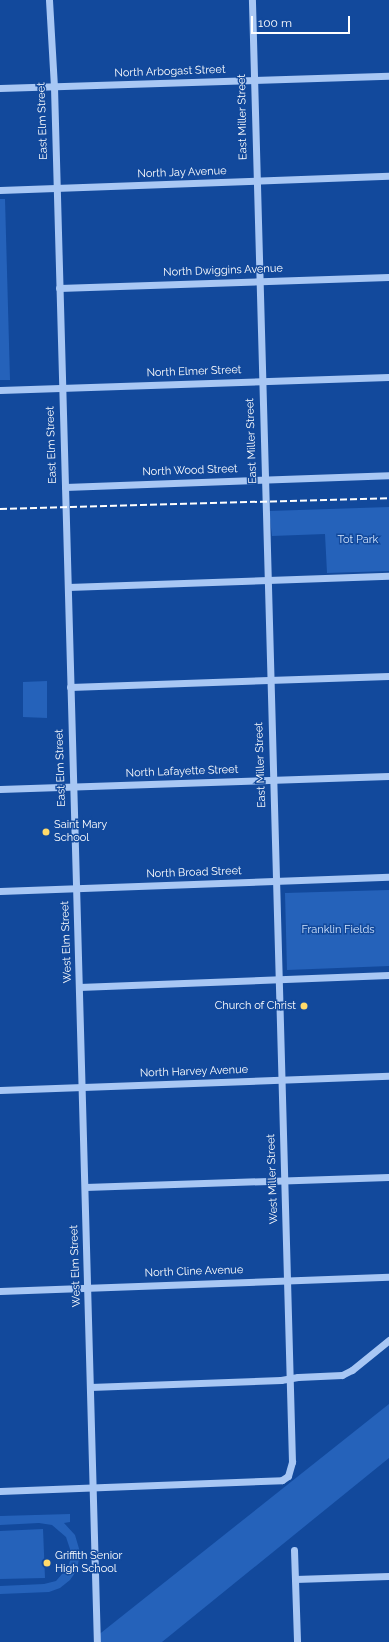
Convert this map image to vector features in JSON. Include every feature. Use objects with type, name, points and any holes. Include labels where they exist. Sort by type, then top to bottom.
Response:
[{"type":"street","name":"East Elm Street","points":[[49,0],[54,87],[76,888]]},
{"type":"street","name":"East Miller Street","points":[[252,0],[258,281],[275,881]]},
{"type":"street","name":"North Arbogast Street","points":[[0,88],[389,76]]},
{"type":"street","name":"North Jay Avenue","points":[[0,190],[389,176]]},
{"type":"street","name":"North Dwiggins Avenue","points":[[59,288],[389,277]]},
{"type":"street","name":"North Elmer Street","points":[[0,390],[389,377]]},
{"type":"street","name":"North Wood Street","points":[[65,487],[389,476]]},
{"type":"street","points":[[68,587],[389,576]]},
{"type":"street","points":[[70,687],[389,676]]},
{"type":"street","name":"North Lafayette Street","points":[[0,790],[389,776]]},
{"type":"street","name":"North Broad Street","points":[[0,891],[389,877]]},
{"type":"street","name":"West Miller Street","points":[[93,1487],[282,1480],[288,1476],[293,1458],[286,1280],[275,881]]},
{"type":"street","name":"West Elm Street","points":[[76,888],[97,1642]]},
{"type":"street","points":[[79,987],[389,975]]},
{"type":"street","name":"North Harvey Avenue","points":[[0,1090],[389,1076]]},
{"type":"street","points":[[85,1187],[389,1177]]},
{"type":"street","name":"North Cline Avenue","points":[[0,1290],[389,1277]]},
{"type":"street","points":[[90,1387],[291,1378],[346,1374],[389,1340]]},
{"type":"street","points":[[0,1491],[93,1487]]},
{"type":"street","points":[[294,1550],[297,1642]]},
{"type":"street","points":[[295,1579],[389,1576]]},
{"type":"green space","points":[[0,199],[5,199],[10,380],[0,380]]},
{"type":"green space","name":"Tot Park","points":[[389,507],[389,571],[327,573],[325,534],[272,536],[269,511]]},
{"type":"green space","points":[[47,681],[47,718],[23,717],[23,682]]},
{"type":"green space","name":"Franklin Fields","points":[[389,890],[389,966],[287,970],[285,893]]},
{"type":"green space","points":[[389,1404],[389,1458],[162,1642],[98,1642],[97,1636]]},
{"type":"green space","points":[[70,1514],[70,1522],[64,1523],[75,1535],[80,1552],[77,1570],[70,1580],[60,1588],[49,1592],[0,1594],[0,1586],[44,1584],[56,1581],[68,1567],[72,1555],[66,1537],[52,1525],[39,1523],[0,1525],[0,1516]]},
{"type":"green space","points":[[43,1529],[45,1578],[0,1579],[0,1531]]},
{"type":"railway","points":[[0,509],[389,498]]},
{"type":"place","name":"Saint Mary School","points":[[46,832]]},
{"type":"place","name":"Church of Christ","points":[[304,1006]]},
{"type":"place","name":"Griffith Senior High School","points":[[47,1563]]}]
